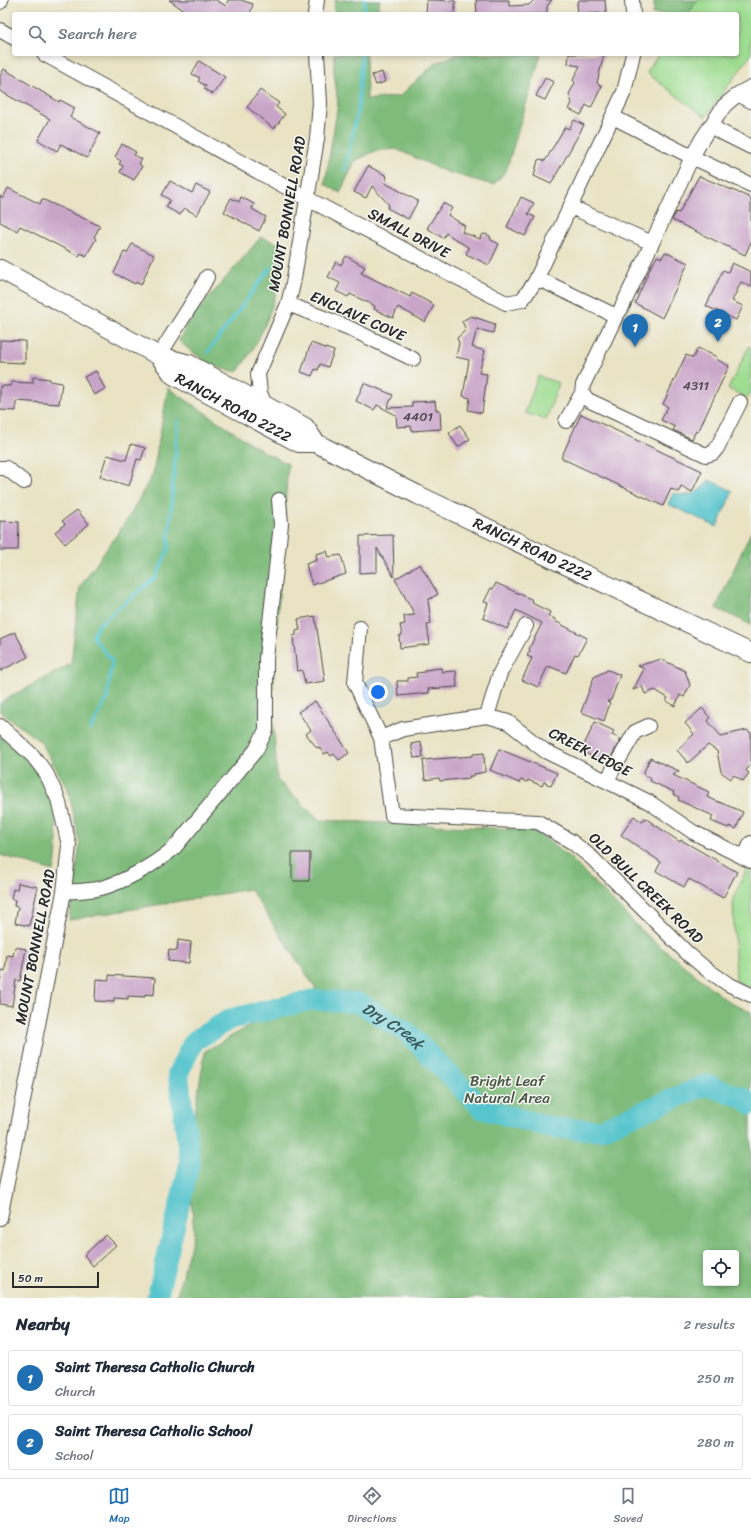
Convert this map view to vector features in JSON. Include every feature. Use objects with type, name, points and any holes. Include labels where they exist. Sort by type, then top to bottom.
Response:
[{"type":"main road","name":"RANCH ROAD 2222","points":[[0,269],[159,356],[189,364],[305,427],[316,443]]},
{"type":"main road","name":"RANCH ROAD 2222","points":[[159,356],[172,375],[299,443],[316,443],[418,495],[751,653]]},
{"type":"street","points":[[315,12],[317,0]]},
{"type":"street","points":[[632,0],[633,12]]},
{"type":"street","points":[[0,30],[12,37]]},
{"type":"street","name":"SMALL DRIVE","points":[[48,56],[306,198],[506,303],[522,300],[537,278],[624,92],[633,56]]},
{"type":"street","name":"MOUNT BONNELL ROAD","points":[[266,407],[260,393],[258,374],[288,304],[294,284],[306,198],[317,139],[320,103],[317,56]]},
{"type":"street","points":[[566,421],[582,393],[583,385],[616,316],[621,310],[692,157],[724,106],[738,94],[751,87]]},
{"type":"street","points":[[738,94],[751,101]]},
{"type":"street","points":[[613,117],[751,185]]},
{"type":"street","points":[[712,126],[719,131],[751,146]]},
{"type":"street","points":[[571,207],[652,243]]},
{"type":"street","points":[[159,356],[194,302],[207,277]]},
{"type":"street","points":[[537,278],[616,316]]},
{"type":"street","name":"ENCLAVE COVE","points":[[288,304],[346,327],[413,359]]},
{"type":"street","points":[[230,387],[239,385],[258,374]]},
{"type":"street","points":[[582,393],[588,400],[706,455],[713,453],[717,448],[740,402]]},
{"type":"street","points":[[0,468],[6,468],[24,482]]},
{"type":"street","points":[[64,892],[101,888],[119,881],[161,859],[174,848],[256,750],[266,730],[266,658],[282,524],[279,500]]},
{"type":"street","points":[[487,716],[500,673],[526,626]]},
{"type":"street","points":[[360,628],[355,683],[381,738]]},
{"type":"street","name":"CREEK LEDGE","points":[[381,738],[403,729],[487,716],[508,722],[545,750],[608,780],[649,802],[693,832],[748,859]]},
{"type":"street","name":"MOUNT BONNELL ROAD","points":[[0,726],[33,756],[46,773],[58,799],[69,845],[64,892],[0,1218]]},
{"type":"street","points":[[608,780],[635,732],[648,726]]},
{"type":"street","name":"OLD BULL CREEK ROAD","points":[[381,738],[392,814],[538,822],[572,842],[592,858],[706,969],[728,984],[751,995]]},
{"type":"street","points":[[748,859],[751,843]]},
{"type":"green space","points":[[335,0],[380,0],[377,12],[334,12]]},
{"type":"green space","points":[[654,0],[698,0],[689,12],[653,12]]},
{"type":"green space","points":[[698,0],[751,0],[751,55],[705,117],[648,74],[648,70],[658,56],[739,56],[739,12],[689,12]]},
{"type":"green space","points":[[334,56],[366,56],[367,100],[400,96],[435,63],[454,56],[540,56],[506,171],[493,185],[447,172],[396,149],[375,151],[355,161],[340,193],[325,184],[338,104],[334,72]]},
{"type":"green space","points":[[261,237],[284,246],[275,296],[264,327],[248,357],[238,371],[222,369],[206,361],[179,341],[188,322]]},
{"type":"green space","points":[[749,346],[751,347],[751,392],[748,398],[728,389]]},
{"type":"green space","points":[[538,376],[559,383],[546,420],[525,413]]},
{"type":"green space","name":"Bright Leaf Natural Area","points":[[168,388],[262,451],[288,464],[272,699],[277,780],[320,820],[534,830],[569,857],[645,934],[730,1003],[751,1012],[751,1298],[176,1298],[194,1233],[188,1154],[205,1051],[316,989],[250,889],[69,920],[80,844],[68,789],[41,742],[0,712],[0,704],[4,700],[71,664],[80,587],[127,520],[153,474]]},
{"type":"green space","points":[[751,532],[751,625],[716,608]]},
{"type":"green space","points":[[0,736],[29,763],[48,790],[54,813],[57,837],[54,871],[0,855]]},
{"type":"green space","points":[[747,868],[751,870],[751,988],[736,981],[733,899]]},
{"type":"water","points":[[709,480],[733,491],[717,527],[668,504],[673,493],[689,495],[702,488]]},
{"type":"building","points":[[169,0],[216,0],[226,6],[228,0],[241,0],[253,4],[251,12],[184,12]]},
{"type":"building","points":[[427,0],[455,1],[455,12],[426,12]]},
{"type":"building","points":[[476,0],[509,0],[509,6],[529,5],[534,0],[552,0],[547,6],[547,12],[477,12]]},
{"type":"building","points":[[579,0],[605,0],[606,12],[578,12],[577,3]]},
{"type":"building","points":[[569,56],[604,56],[597,83],[602,86],[591,108],[586,105],[581,115],[569,109],[572,103],[569,94],[575,83],[573,80],[580,66],[568,64]]},
{"type":"building","points":[[199,61],[225,77],[213,94],[204,89],[206,86],[198,81],[200,78],[192,74]]},
{"type":"building","points":[[4,69],[59,102],[60,100],[75,108],[70,117],[100,133],[87,158],[61,144],[57,151],[38,140],[50,119],[0,91],[0,76]]},
{"type":"building","points":[[382,72],[385,82],[376,85],[372,75]]},
{"type":"building","points":[[545,78],[554,82],[545,100],[536,96]]},
{"type":"building","points":[[260,90],[279,103],[276,107],[285,114],[274,129],[247,107]]},
{"type":"building","points":[[574,120],[584,125],[551,184],[534,176],[538,160],[541,159],[545,161],[565,127],[569,129]]},
{"type":"building","points":[[122,144],[136,152],[134,155],[142,159],[139,164],[142,166],[134,180],[120,172],[123,166],[119,164],[121,161],[115,157]]},
{"type":"building","points":[[368,166],[387,176],[385,183],[418,201],[408,219],[387,208],[389,205],[372,186],[366,198],[354,192]]},
{"type":"building","points":[[699,176],[751,198],[751,242],[745,255],[672,220],[676,212],[679,213]]},
{"type":"building","points":[[170,181],[192,193],[196,185],[210,192],[197,215],[184,208],[180,215],[166,207],[170,200],[162,195]]},
{"type":"building","points":[[8,188],[40,204],[42,199],[100,226],[94,237],[96,239],[86,256],[81,253],[79,256],[20,226],[17,231],[0,222],[0,196],[3,198]]},
{"type":"building","points":[[241,197],[254,204],[252,209],[266,217],[259,231],[224,212],[231,198],[239,202]]},
{"type":"building","points":[[521,197],[534,203],[528,214],[535,217],[525,236],[507,227]]},
{"type":"building","points":[[443,203],[452,208],[448,215],[465,226],[462,232],[480,239],[481,235],[485,234],[490,236],[491,240],[499,244],[489,265],[466,254],[469,248],[446,233],[443,238],[427,228]]},
{"type":"building","points":[[132,244],[154,255],[141,285],[136,282],[135,284],[114,273],[124,252],[127,253]]},
{"type":"building","points":[[665,252],[688,263],[662,318],[635,303],[652,264],[657,256],[662,258]]},
{"type":"building","points":[[346,256],[365,267],[361,273],[410,297],[412,293],[434,305],[425,322],[398,307],[393,318],[374,309],[375,306],[350,294],[348,297],[336,291],[340,283],[328,277],[336,262],[341,265]]},
{"type":"building","points":[[732,263],[751,272],[751,287],[741,282],[732,301],[743,306],[736,320],[706,306],[723,270],[728,272]]},
{"type":"building","points":[[471,316],[495,324],[493,333],[477,329],[472,347],[485,351],[479,373],[487,374],[482,413],[468,410],[470,398],[463,396],[469,360],[456,357],[459,343],[457,338],[466,330],[462,321]]},
{"type":"building","points":[[0,340],[25,341],[25,363],[0,362]]},
{"type":"building","points":[[311,343],[334,351],[328,367],[320,364],[318,370],[315,369],[312,376],[301,372]]},
{"type":"building","points":[[698,348],[717,357],[716,359],[729,366],[698,432],[696,431],[692,439],[673,430],[675,427],[661,420],[668,407],[663,404],[686,355],[693,358]]},
{"type":"building","points":[[96,371],[105,389],[94,395],[84,377]]},
{"type":"building","points":[[33,377],[50,379],[50,381],[62,383],[59,404],[16,401],[16,411],[0,410],[0,386],[10,386],[11,382],[33,383]]},
{"type":"building","points":[[364,383],[393,395],[387,408],[412,407],[412,402],[435,401],[436,410],[440,410],[441,429],[412,431],[411,426],[397,427],[396,415],[377,405],[374,410],[356,401]]},
{"type":"building","points":[[581,414],[702,471],[692,492],[681,486],[679,492],[671,489],[663,506],[561,458]]},
{"type":"building","points":[[460,425],[470,439],[458,447],[449,433]]},
{"type":"building","points":[[131,444],[145,448],[141,460],[137,459],[129,486],[100,477],[107,455],[126,460]]},
{"type":"building","points":[[77,510],[89,524],[65,544],[55,532],[65,524],[62,521]]},
{"type":"building","points":[[0,521],[19,522],[18,550],[0,550]]},
{"type":"building","points":[[393,535],[394,577],[377,548],[377,572],[360,573],[360,536]]},
{"type":"building","points":[[327,551],[329,557],[341,555],[346,574],[312,585],[306,564],[317,560],[316,554]]},
{"type":"building","points":[[420,564],[438,594],[428,600],[431,624],[427,625],[430,644],[400,648],[399,636],[402,635],[400,625],[405,624],[404,616],[415,615],[395,579]]},
{"type":"building","points":[[496,583],[533,600],[532,603],[550,612],[548,616],[555,619],[555,621],[587,638],[578,655],[575,654],[566,673],[548,666],[538,687],[522,680],[532,658],[527,656],[530,650],[529,649],[542,623],[516,610],[507,629],[483,618],[488,603],[484,602],[491,588],[493,589]]},
{"type":"building","points":[[315,616],[325,681],[305,684],[302,670],[297,671],[293,636],[296,635],[296,631],[300,630],[298,619]]},
{"type":"building","points":[[15,632],[28,657],[0,671],[0,639]]},
{"type":"building","points":[[661,659],[685,671],[690,685],[684,697],[680,695],[675,706],[666,701],[668,698],[655,690],[645,694],[642,686],[633,690],[644,669],[638,666]]},
{"type":"building","points":[[441,668],[442,672],[456,671],[457,687],[428,689],[429,693],[398,696],[397,681],[408,681],[408,678],[417,677],[416,673]]},
{"type":"building","points":[[608,670],[620,675],[611,700],[607,702],[610,703],[604,721],[581,712],[594,677]]},
{"type":"building","points":[[315,701],[349,753],[339,760],[334,754],[331,756],[328,752],[324,754],[306,734],[311,730],[298,712]]},
{"type":"building","points":[[702,708],[710,718],[708,721],[721,736],[747,730],[751,733],[751,763],[746,771],[749,773],[743,781],[734,775],[731,779],[721,772],[717,751],[708,745],[688,763],[677,750],[694,734],[685,723]]},
{"type":"building","points":[[595,722],[614,731],[612,735],[621,739],[607,764],[581,751]]},
{"type":"building","points":[[421,742],[423,757],[414,758],[411,744]]},
{"type":"building","points":[[499,749],[557,773],[551,786],[544,782],[542,786],[528,780],[527,782],[521,780],[519,783],[490,770]]},
{"type":"building","points":[[484,753],[485,772],[474,774],[474,776],[469,776],[470,778],[440,781],[439,778],[425,780],[423,760],[473,756],[473,754]]},
{"type":"building","points":[[650,758],[679,771],[673,775],[709,792],[707,797],[743,812],[736,829],[729,826],[728,828],[711,821],[713,816],[678,800],[679,797],[673,794],[674,792],[650,781],[651,778],[643,774]]},
{"type":"building","points":[[634,816],[642,822],[645,818],[680,842],[681,840],[737,872],[723,898],[689,879],[684,887],[656,871],[661,862],[621,835]]},
{"type":"building","points":[[292,853],[310,853],[309,881],[294,881],[292,879]]},
{"type":"building","points":[[18,883],[38,887],[29,926],[15,923],[18,907],[14,906],[15,900],[11,899],[13,889],[17,890]]},
{"type":"building","points":[[178,940],[191,942],[189,963],[168,961],[169,950],[177,951]]},
{"type":"building","points":[[15,947],[26,949],[20,981],[16,980],[12,1006],[0,1004],[0,982],[2,970],[5,971],[7,955],[13,956]]},
{"type":"building","points":[[109,975],[155,978],[154,995],[145,994],[145,997],[128,996],[128,999],[114,998],[114,1002],[95,1001],[96,979],[109,980]]},
{"type":"building","points":[[106,1235],[116,1245],[93,1266],[84,1255]]},
{"type":"waterway","points":[[364,12],[365,0]]},
{"type":"waterway","points":[[345,170],[358,109],[362,56]]},
{"type":"waterway","points":[[208,352],[271,267]]},
{"type":"waterway","points":[[90,730],[107,699],[112,661],[93,637],[98,625],[156,577],[168,550],[178,420]]},
{"type":"waterway","name":"Dry Creek","points":[[157,1298],[190,1162],[178,1073],[194,1041],[230,1019],[312,1000],[359,1003],[407,1032],[483,1109],[554,1128],[599,1130],[706,1085],[744,1098],[751,1104]]},
{"type":"place","name":"Saint Theresa Catholic School","points":[[718,342]]},
{"type":"place","name":"Saint Theresa Catholic Church","points":[[635,347]]}]
